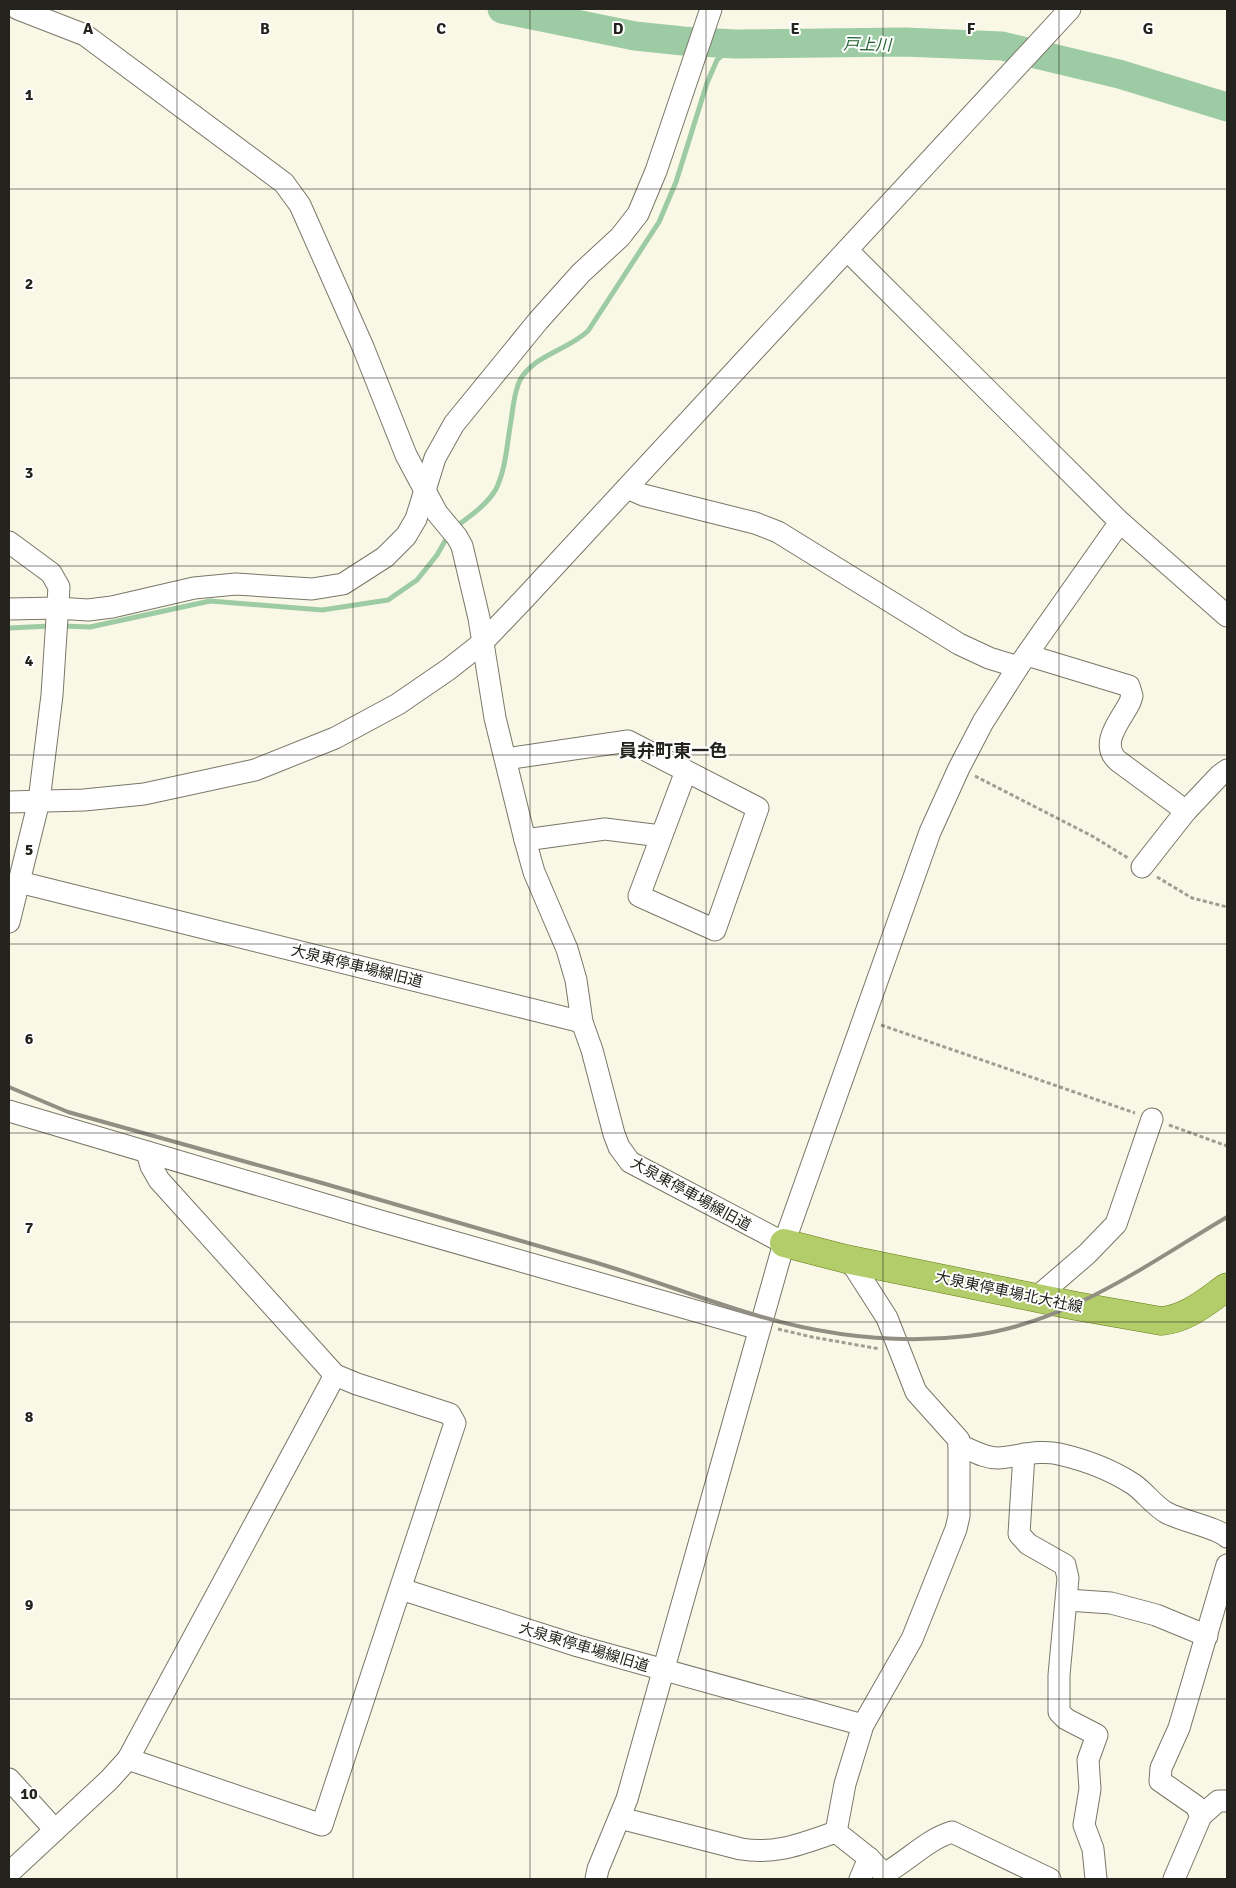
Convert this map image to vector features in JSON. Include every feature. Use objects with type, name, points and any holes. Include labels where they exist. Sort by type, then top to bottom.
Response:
[{"type":"main road","name":"大泉東停車場北大社線","points":[[784,1243],[846,1259],[1120,1315],[1161,1321],[1171,1320],[1196,1310],[1226,1290]]},
{"type":"street","points":[[21,9],[85,35],[284,183],[300,205],[363,347],[406,455],[437,513],[457,537],[464,555],[479,618],[495,718],[525,840],[534,872],[567,949],[576,980],[582,1022]]},
{"type":"street","points":[[9,802],[84,800],[144,794],[255,770],[335,738],[390,708],[450,669],[482,642],[627,488],[1069,10]]},
{"type":"street","points":[[9,609],[88,610],[112,607],[194,588],[236,584],[312,589],[343,584],[385,557],[406,536],[416,519],[435,458],[454,424],[538,322],[581,273],[620,237],[638,214],[656,171],[711,11]]},
{"type":"street","points":[[847,250],[1120,522],[1227,616]]},
{"type":"street","points":[[627,488],[643,495],[755,523],[778,532],[959,644],[989,658],[1023,661],[1129,686],[1132,696],[1110,738],[1110,750],[1118,761],[1186,811]]},
{"type":"street","points":[[784,1243],[930,832],[959,768],[983,722],[1120,522]]},
{"type":"street","points":[[9,542],[51,574],[59,587],[52,695],[39,802],[9,922]]},
{"type":"street","points":[[506,760],[628,741],[758,808],[715,930],[639,896],[686,771]]},
{"type":"street","points":[[1142,867],[1186,811],[1227,770]]},
{"type":"street","points":[[525,840],[605,829],[661,836]]},
{"type":"street","name":"大泉東停車場線旧道","points":[[19,882],[582,1022],[592,1050],[614,1134],[625,1157],[635,1165],[784,1243],[662,1670],[578,1646],[401,1589]]},
{"type":"street","points":[[9,1112],[759,1326]]},
{"type":"street","points":[[1037,1297],[1087,1254],[1116,1224],[1152,1119]]},
{"type":"street","points":[[128,1759],[322,1825],[401,1589],[452,1432],[454,1419],[450,1414],[443,1411],[356,1384],[335,1375],[159,1180],[151,1166],[147,1152]]},
{"type":"street","points":[[836,1832],[845,1784],[863,1725],[912,1639],[956,1529],[959,1516],[959,1440],[916,1392],[888,1318],[855,1268],[846,1259]]},
{"type":"street","points":[[9,1873],[109,1780],[128,1759],[335,1375]]},
{"type":"street","points":[[959,1445],[987,1457],[998,1458],[1024,1454],[1056,1453],[1103,1467],[1134,1484],[1166,1513],[1223,1533],[1227,1537]]},
{"type":"street","points":[[1024,1454],[1019,1534],[1028,1544],[1065,1565],[1068,1578],[1059,1675],[1059,1712],[1066,1719],[1097,1735],[1088,1760],[1090,1789],[1084,1825],[1093,1850],[1096,1879]]},
{"type":"street","points":[[1201,1816],[1196,1806],[1160,1781],[1161,1768],[1179,1728],[1216,1625],[1227,1565]]},
{"type":"street","points":[[1067,1600],[1111,1603],[1156,1615],[1216,1625]]},
{"type":"street","points":[[596,1879],[598,1869],[620,1818],[649,1722],[662,1670],[863,1725]]},
{"type":"street","points":[[9,1779],[55,1830]]},
{"type":"street","points":[[1174,1879],[1201,1816],[1218,1801],[1227,1801]]},
{"type":"street","points":[[620,1818],[760,1851],[782,1849],[836,1832]]},
{"type":"street","points":[[836,1832],[869,1858],[884,1874],[938,1837],[952,1832],[1050,1879]]},
{"type":"street","points":[[860,1879],[869,1858]]},
{"type":"path","points":[[959,768],[1092,836],[1192,898],[1227,907]]},
{"type":"path","points":[[863,1018],[1227,1146]]},
{"type":"path","points":[[759,1326],[853,1345],[900,1350]]},
{"type":"waterway","name":"戸上川","points":[[502,9],[635,36],[683,41],[735,44],[904,42],[1002,46],[1119,74],[1227,107]]},
{"type":"waterway","points":[[454,528],[483,505],[496,489],[504,464],[516,390],[526,371],[534,364],[580,338],[588,331],[659,222],[676,182],[707,83],[717,60],[735,44]]},
{"type":"waterway","points":[[62,626],[90,627],[210,601],[322,610],[388,600],[417,580],[437,555],[449,534]]},
{"type":"waterway","points":[[9,628],[51,626]]},
{"type":"railway","points":[[9,1087],[68,1112],[587,1260],[762,1317],[812,1329],[864,1337],[916,1339],[968,1336],[1004,1330],[1038,1320],[1104,1290],[1227,1217]]},
{"type":"district","name":"員弁町東一色","points":[[673,751]]}]
